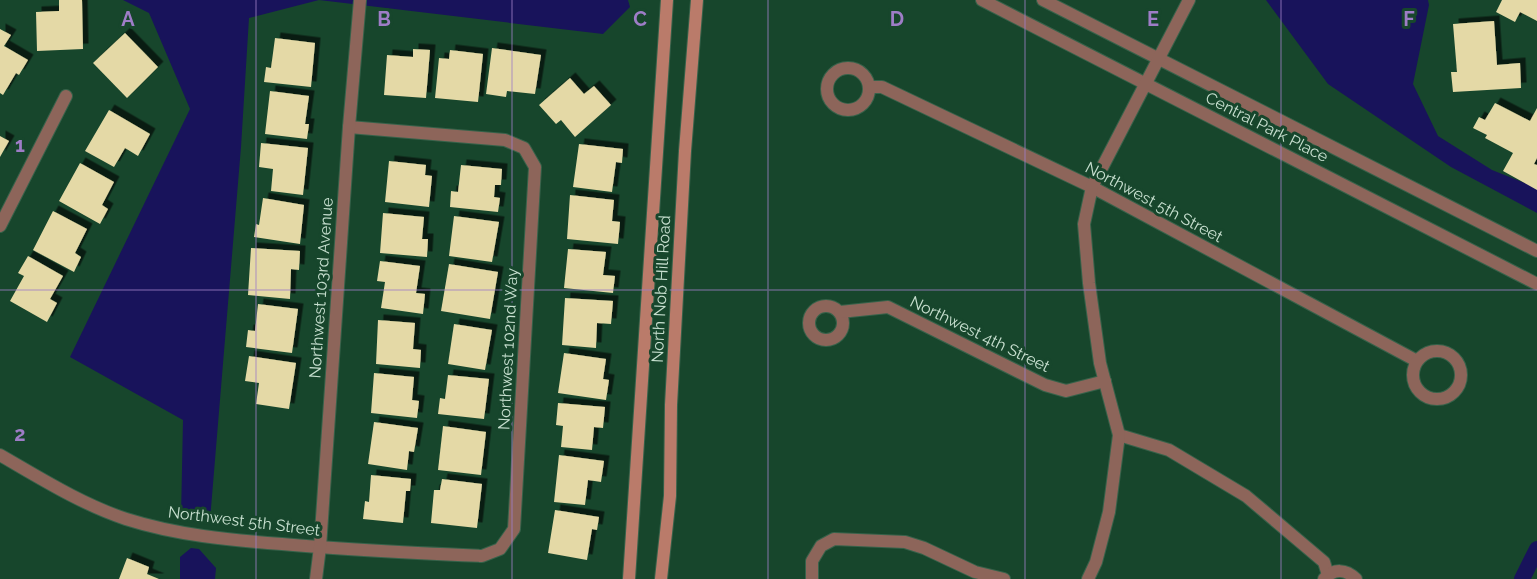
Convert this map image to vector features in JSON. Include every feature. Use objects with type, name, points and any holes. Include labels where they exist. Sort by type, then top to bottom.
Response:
[{"type":"main road","name":"North Nob Hill Road","points":[[628,579],[667,0]]},
{"type":"main road","name":"North Nob Hill Road","points":[[661,579],[670,496],[671,393],[696,0]]},
{"type":"street","name":"Northwest 103rd Avenue","points":[[316,579],[360,0]]},
{"type":"street","name":"Central Park Place","points":[[982,0],[1537,284]]},
{"type":"street","name":"Central Park Place","points":[[1043,0],[1160,57],[1537,250]]},
{"type":"street","points":[[1088,579],[1096,562],[1109,512],[1119,435],[1100,363],[1083,224],[1092,187],[1188,0]]},
{"type":"street","name":"Northwest 5th Street","points":[[870,87],[882,87],[1092,187],[1417,361]]},
{"type":"street","points":[[0,226],[66,96]]},
{"type":"street","name":"Northwest 102nd Way","points":[[349,128],[505,140],[524,148],[535,167],[514,529],[500,549]]},
{"type":"street","name":"Northwest 4th Street","points":[[840,312],[888,307],[1045,386],[1066,390],[1105,381]]},
{"type":"street","points":[[1437,351],[1451,355],[1460,367],[1461,375],[1457,389],[1444,398],[1427,397],[1415,385],[1413,369],[1417,361],[1422,356],[1437,351]]},
{"type":"street","points":[[1119,435],[1169,450],[1246,496],[1324,562],[1326,577],[1339,571],[1351,574],[1356,579]]},
{"type":"street","name":"Northwest 5th Street","points":[[0,455],[67,493],[123,518],[171,532],[242,541],[482,556],[500,549]]},
{"type":"street","points":[[812,579],[812,561],[821,546],[834,538],[905,542],[924,548],[975,572],[1004,579]]},
{"type":"shaded area","points":[[123,0],[319,0],[249,18],[241,147],[210,520],[201,524],[181,518],[183,420],[70,357],[190,109],[149,13]]},
{"type":"shaded area","points":[[319,0],[628,0],[630,7],[603,34]]},
{"type":"shaded area","points":[[1266,0],[1428,0],[1429,5],[1413,84],[1438,136],[1492,170],[1537,188],[1537,213],[1451,167],[1328,84]]},
{"type":"shaded area","points":[[191,548],[199,549],[216,568],[215,579],[180,579],[180,557]]},
{"type":"building","points":[[59,0],[82,0],[83,49],[37,51],[36,12],[59,11]]},
{"type":"building","points":[[1502,0],[1537,0],[1537,21],[1520,12],[1515,22],[1496,12]]},
{"type":"building","points":[[1494,21],[1497,65],[1520,63],[1521,88],[1453,92],[1451,72],[1457,72],[1453,24]]},
{"type":"building","points":[[0,29],[11,35],[4,46],[28,60],[19,75],[16,73],[3,95],[0,93]]},
{"type":"building","points":[[125,33],[158,67],[127,98],[93,63]]},
{"type":"building","points":[[275,38],[315,43],[311,87],[264,82],[266,67],[271,68]]},
{"type":"building","points":[[492,48],[541,55],[535,94],[507,91],[506,97],[486,94]]},
{"type":"building","points":[[413,49],[430,50],[426,98],[384,95],[387,55],[413,57]]},
{"type":"building","points":[[450,50],[483,54],[478,102],[435,98],[439,58],[449,59]]},
{"type":"building","points":[[570,78],[584,94],[594,86],[611,105],[575,137],[561,120],[556,124],[539,105]]},
{"type":"building","points":[[270,91],[309,96],[305,124],[309,124],[307,139],[265,134]]},
{"type":"building","points":[[1495,103],[1530,121],[1537,108],[1537,158],[1534,164],[1537,165],[1537,190],[1503,171],[1513,153],[1485,138],[1487,135],[1473,128],[1479,117],[1485,120]]},
{"type":"building","points":[[109,110],[150,134],[138,156],[125,148],[114,167],[85,151]]},
{"type":"building","points":[[0,136],[9,141],[0,157]]},
{"type":"building","points":[[261,143],[308,148],[303,195],[271,191],[273,169],[259,167]]},
{"type":"building","points":[[579,144],[623,149],[622,163],[616,162],[612,192],[573,187]]},
{"type":"building","points":[[389,161],[426,165],[425,175],[432,176],[429,207],[385,202]]},
{"type":"building","points":[[80,163],[114,182],[102,205],[108,209],[100,224],[59,201]]},
{"type":"building","points":[[461,165],[502,169],[501,185],[495,185],[494,197],[500,198],[498,212],[450,207],[451,191],[458,192]]},
{"type":"building","points":[[570,195],[614,200],[612,221],[620,222],[618,244],[567,239]]},
{"type":"building","points":[[263,198],[304,205],[300,244],[254,237],[256,224],[259,225]]},
{"type":"building","points":[[53,211],[87,229],[75,253],[81,257],[74,272],[33,250]]},
{"type":"building","points":[[383,213],[424,217],[422,239],[428,239],[427,257],[380,253]]},
{"type":"building","points":[[454,216],[499,222],[492,262],[449,256]]},
{"type":"building","points":[[251,248],[300,251],[299,270],[291,269],[290,299],[248,295]]},
{"type":"building","points":[[568,249],[606,252],[603,275],[615,276],[613,293],[564,288]]},
{"type":"building","points":[[28,256],[63,276],[50,299],[57,303],[47,322],[10,301],[24,276],[18,273]]},
{"type":"building","points":[[380,261],[420,266],[416,293],[425,294],[423,314],[381,308],[385,282],[377,281]]},
{"type":"building","points":[[449,264],[498,272],[490,319],[441,311]]},
{"type":"building","points":[[565,298],[613,301],[611,324],[597,323],[596,348],[562,345]]},
{"type":"building","points":[[258,304],[298,309],[292,353],[246,347],[248,330],[255,331]]},
{"type":"building","points":[[378,320],[415,323],[413,349],[421,350],[420,368],[376,364]]},
{"type":"building","points":[[454,324],[492,330],[485,370],[448,364]]},
{"type":"building","points":[[564,353],[606,359],[603,379],[609,380],[606,400],[558,393]]},
{"type":"building","points":[[249,356],[296,363],[289,409],[256,404],[259,383],[245,381]]},
{"type":"building","points":[[374,373],[414,377],[412,400],[419,401],[417,418],[371,413]]},
{"type":"building","points":[[448,375],[489,379],[484,419],[438,414],[440,398],[445,399]]},
{"type":"building","points":[[558,403],[605,407],[603,428],[594,427],[592,450],[561,447],[563,426],[556,425]]},
{"type":"building","points":[[374,422],[418,428],[414,452],[409,451],[407,470],[368,464]]},
{"type":"building","points":[[443,426],[486,432],[481,475],[438,470]]},
{"type":"building","points":[[559,455],[604,461],[601,482],[588,480],[585,505],[554,502]]},
{"type":"building","points":[[371,475],[411,479],[410,491],[406,491],[403,523],[363,519],[365,501],[369,502]]},
{"type":"building","points":[[442,479],[482,484],[477,528],[431,523],[434,490],[440,490]]},
{"type":"building","points":[[555,510],[599,517],[597,530],[592,529],[587,560],[548,553]]},
{"type":"building","points":[[127,558],[149,567],[147,574],[159,579],[119,579]]},
{"type":"waterway","points":[[1522,579],[1537,549]]}]
